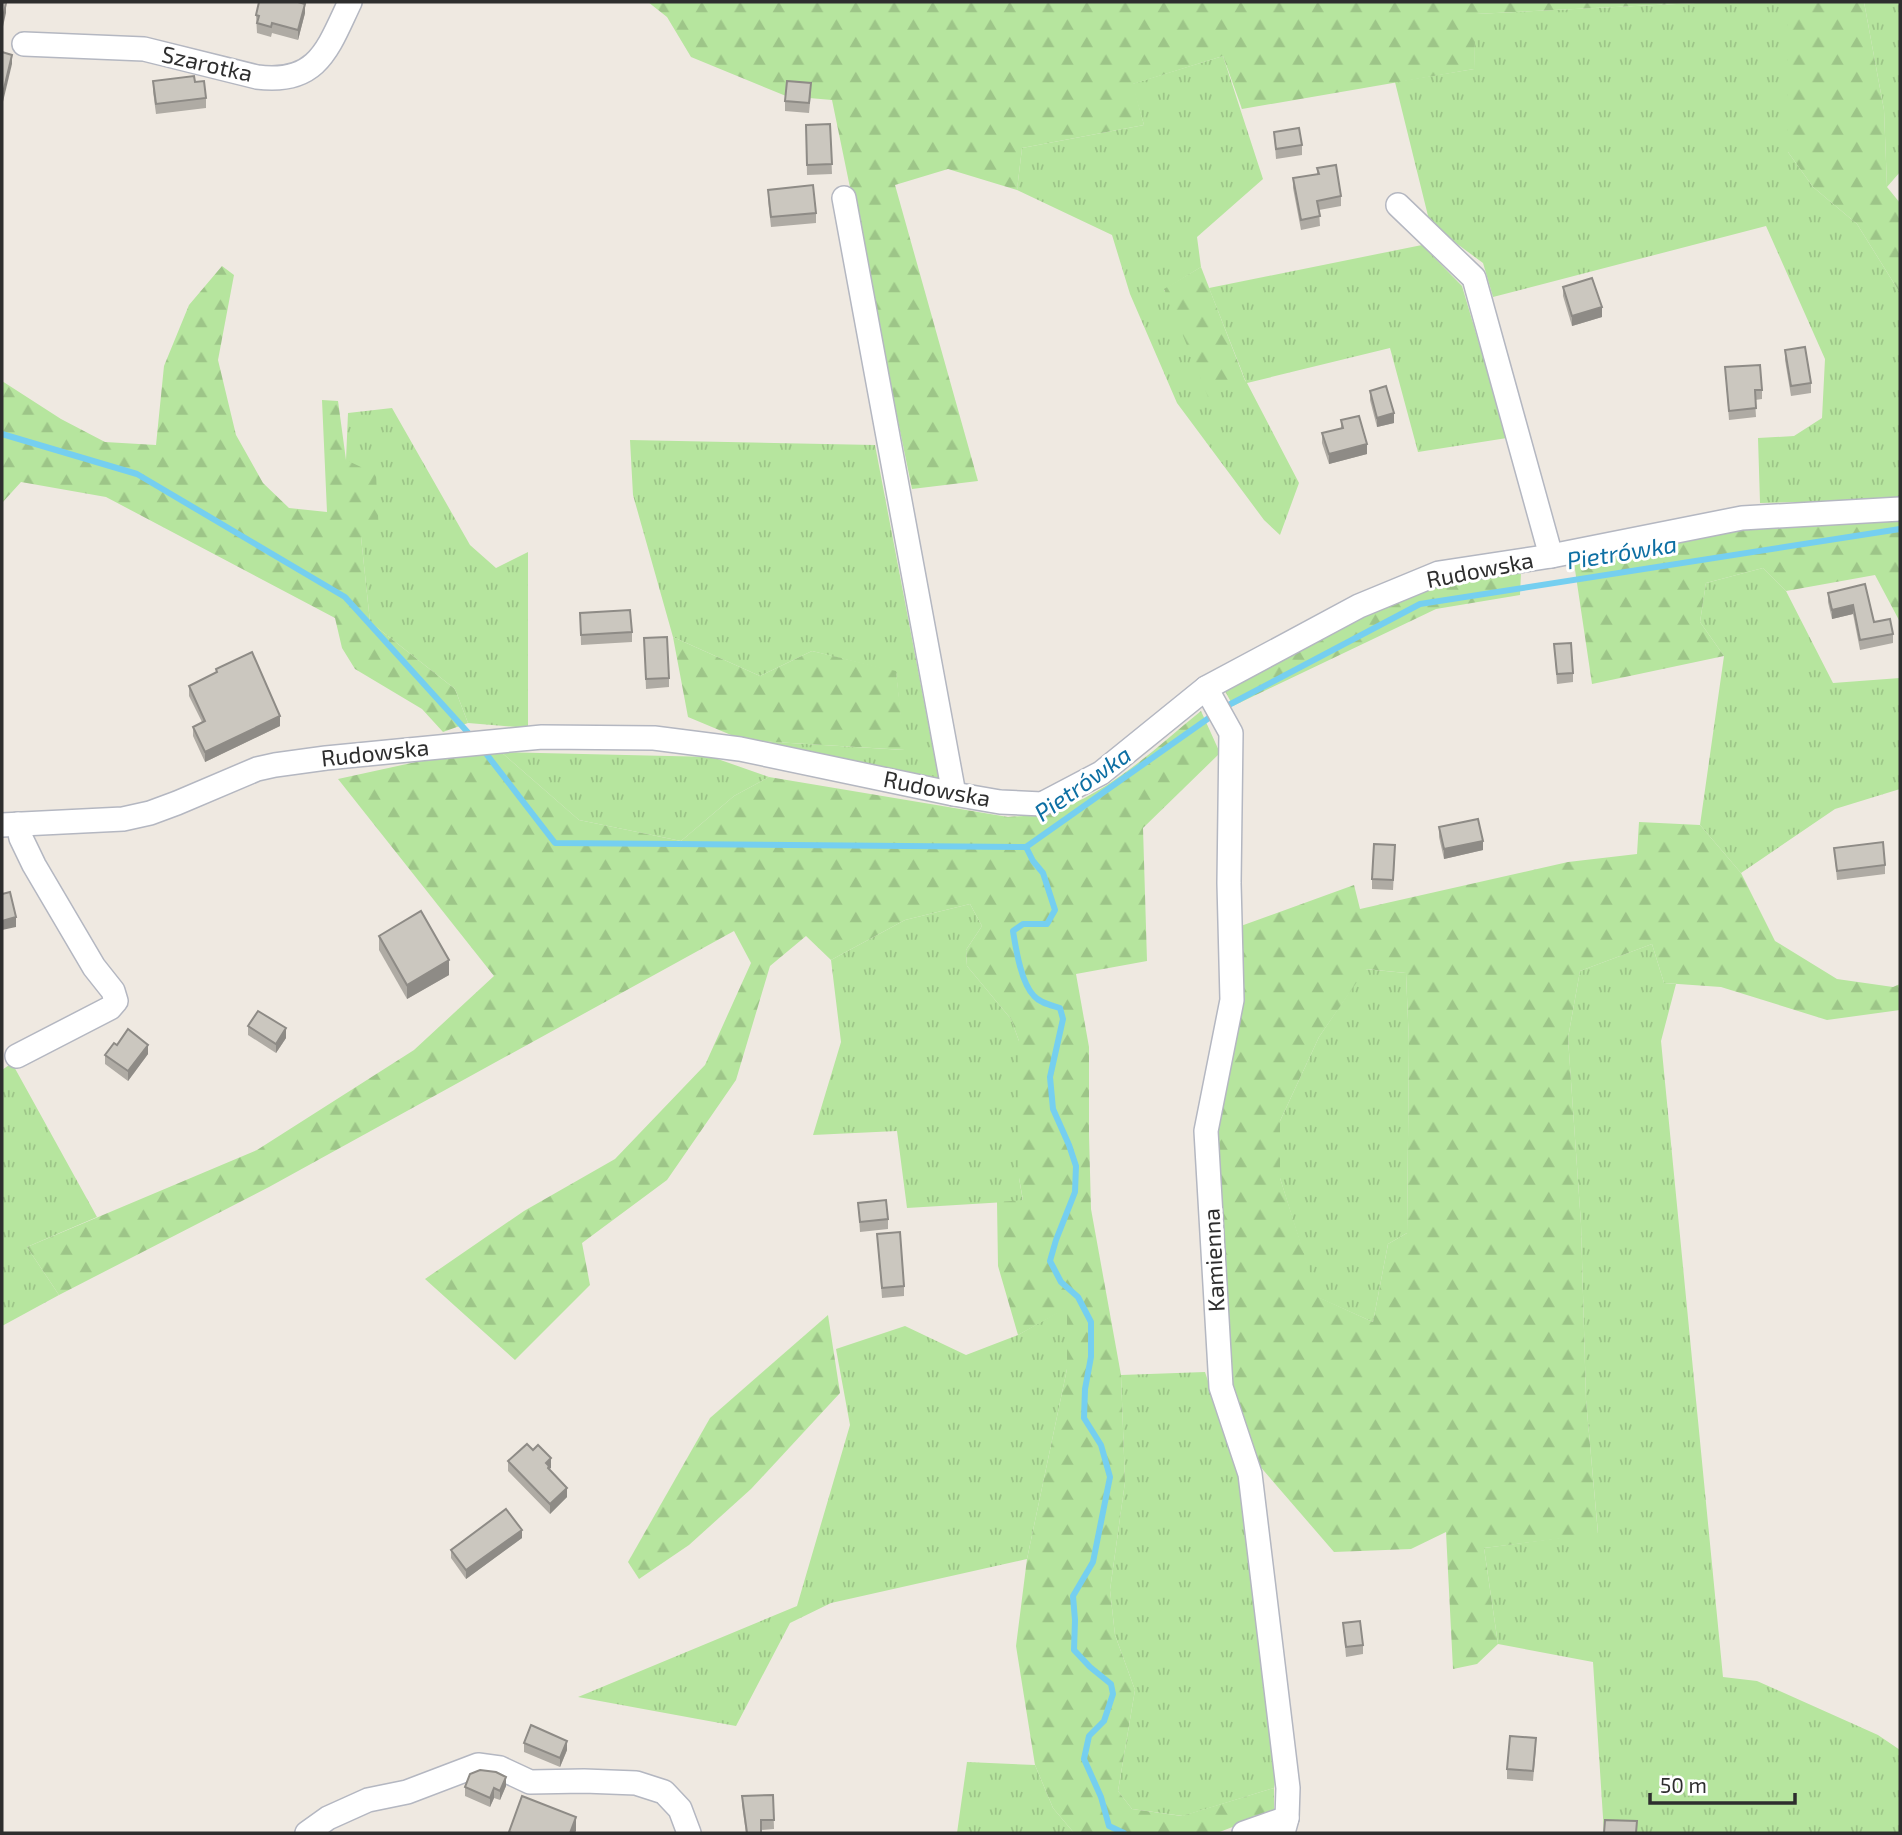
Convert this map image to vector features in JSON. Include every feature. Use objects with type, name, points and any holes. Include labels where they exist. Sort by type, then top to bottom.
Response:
[{"type":"street","name":"Szarotka","points":[[24,44],[144,50],[275,79],[300,75],[325,54],[350,2]]},
{"type":"street","points":[[844,198],[954,794]]},
{"type":"street","points":[[1398,205],[1474,278],[1551,556]]},
{"type":"street","name":"Rudowska","points":[[10,825],[123,819],[177,803],[257,769],[275,765],[339,756],[542,737],[653,738],[740,749],[954,794],[1000,802],[1042,804],[1101,773],[1206,688],[1359,606],[1439,573],[1551,556],[1742,518],[1900,509]]},
{"type":"street","name":"Kamienna","points":[[1206,688],[1231,733],[1231,1000],[1206,1131],[1221,1387],[1250,1474],[1288,1788],[1285,1826]]},
{"type":"street","points":[[10,825],[21,838],[88,957],[113,991],[116,1001],[110,1008],[17,1056]]},
{"type":"street","points":[[307,1833],[328,1818],[368,1800],[407,1792],[478,1765],[500,1768],[530,1782],[636,1783],[664,1792],[680,1809],[690,1833]]},
{"type":"street","points":[[1244,1833],[1285,1826]]},
{"type":"green space","points":[[648,2],[1717,2],[1476,14],[1474,69],[1242,109],[1223,56],[1133,84],[1144,125],[1022,148],[1017,190],[948,169],[895,185],[978,481],[912,489],[832,100],[786,96],[691,57],[667,17]]},
{"type":"green space","points":[[1717,2],[1788,2],[1788,152],[1813,187],[1857,224],[1900,293],[1900,500],[1760,503],[1758,438],[1794,436],[1822,418],[1825,359],[1766,226],[1493,297],[1483,263],[1430,224],[1395,82],[1474,69],[1475,14]]},
{"type":"green space","points":[[1788,2],[1864,2],[1884,110],[1887,187],[1900,203],[1900,293],[1857,224],[1813,187],[1788,152]]},
{"type":"green space","points":[[1864,2],[1900,2],[1900,172],[1887,187],[1884,110]]},
{"type":"green space","points":[[1223,56],[1263,179],[1197,237],[1201,267],[1164,290],[1246,382],[1209,288],[1422,245],[1462,286],[1507,438],[1418,452],[1390,348],[1247,383],[1299,483],[1280,535],[1264,520],[1177,403],[1130,294],[1112,235],[1017,190],[1022,148],[1144,125],[1132,84]]},
{"type":"green space","points":[[222,266],[234,275],[218,360],[236,435],[263,483],[289,508],[327,512],[322,400],[338,401],[346,460],[376,474],[379,535],[361,537],[370,622],[455,689],[468,723],[443,732],[422,709],[355,669],[342,648],[335,618],[106,497],[21,482],[2,503],[2,381],[61,419],[105,442],[156,445],[164,366],[189,305]]},
{"type":"green space","points":[[1201,267],[1246,383],[1208,397],[1164,289]]},
{"type":"green space","points":[[392,408],[470,545],[496,568],[528,552],[528,728],[468,723],[455,689],[370,622],[361,537],[346,460],[348,413]]},
{"type":"green space","points":[[630,440],[875,445],[939,780],[743,740],[904,750],[896,672],[812,651],[760,676],[673,637],[633,495]]},
{"type":"green space","points":[[1900,521],[1900,622],[1875,575],[1786,591],[1763,568],[1706,583],[1700,622],[1724,656],[1592,684],[1574,563],[1743,529]]},
{"type":"green space","points":[[1763,568],[1786,591],[1833,683],[1900,678],[1900,789],[1835,809],[1741,873],[1700,825],[1724,656],[1700,622],[1706,583]]},
{"type":"green space","points":[[1521,572],[1520,595],[1436,609],[1233,706],[1224,689],[1361,615],[1437,585]]},
{"type":"green space","points":[[673,637],[760,676],[812,651],[896,671],[905,750],[743,740],[688,717]]},
{"type":"green space","points":[[1201,711],[1220,753],[1143,828],[1147,961],[1076,974],[1089,1047],[1091,1209],[1121,1375],[1125,1482],[1110,1590],[1115,1635],[1135,1690],[1118,1791],[1132,1809],[1182,1816],[1274,1788],[1274,1811],[1217,1833],[1074,1833],[1053,1808],[1035,1765],[1016,1646],[1027,1559],[1067,1369],[1067,1308],[1018,1335],[998,1266],[997,1202],[1023,1200],[1019,1178],[1019,1041],[1011,1019],[967,966],[966,950],[982,926],[970,904],[905,920],[831,960],[806,936],[770,966],[736,1080],[667,1180],[582,1243],[590,1285],[515,1360],[425,1279],[524,1211],[615,1159],[705,1065],[751,963],[734,931],[269,1187],[59,1295],[27,1247],[257,1150],[414,1050],[494,976],[338,779],[425,760],[501,752],[579,820],[681,841],[734,796],[769,777],[1008,817],[1028,816],[1069,805],[1110,783]]},
{"type":"green space","points":[[501,752],[712,757],[769,777],[734,796],[681,841],[579,820]]},
{"type":"green space","points":[[1639,822],[1700,825],[1741,873],[1775,941],[1837,979],[1893,987],[1900,984],[1900,1010],[1827,1020],[1721,987],[1664,983],[1652,944],[1580,971],[1568,1038],[1581,1224],[1586,1400],[1598,1534],[1484,1548],[1498,1644],[1477,1664],[1453,1669],[1446,1532],[1411,1549],[1334,1552],[1258,1464],[1233,1385],[1216,1135],[1242,1011],[1238,927],[1354,885],[1360,909],[1568,862],[1637,854]],"holes":[[[1366,969],[1406,973],[1409,1044],[1407,1233],[1388,1244],[1373,1322],[1318,1297],[1280,1178],[1280,1121],[1319,1037]]]},
{"type":"green space","points":[[970,904],[982,926],[966,950],[967,966],[1011,1019],[1019,1041],[1019,1178],[1023,1201],[907,1208],[897,1131],[813,1135],[841,1042],[831,960],[905,920]]},
{"type":"green space","points":[[1652,944],[1664,983],[1676,984],[1661,1041],[1723,1677],[1757,1681],[1878,1735],[1900,1750],[1900,1833],[1604,1833],[1593,1662],[1498,1644],[1484,1548],[1598,1533],[1586,1400],[1581,1224],[1568,1038],[1580,971]]},
{"type":"green space","points":[[1365,969],[1406,973],[1409,1044],[1407,1233],[1388,1244],[1373,1322],[1317,1297],[1280,1178],[1280,1121],[1319,1037]]},
{"type":"green space","points":[[12,1063],[97,1217],[27,1247],[59,1295],[2,1326],[2,1070]]},
{"type":"green space","points":[[1067,1307],[1067,1369],[1027,1559],[831,1603],[790,1623],[736,1726],[578,1697],[797,1606],[850,1425],[836,1349],[905,1326],[966,1355],[1018,1335]]},
{"type":"green space","points":[[828,1315],[840,1393],[751,1489],[689,1545],[639,1579],[628,1562],[710,1418]]},
{"type":"green space","points":[[1205,1372],[1239,1474],[1276,1773],[1274,1788],[1183,1816],[1132,1809],[1118,1791],[1135,1690],[1115,1635],[1110,1590],[1125,1482],[1121,1375]]},
{"type":"green space","points":[[967,1762],[1035,1765],[1053,1808],[1074,1833],[957,1833]]},
{"type":"building","points":[[2,2],[6,3],[2,22]]},
{"type":"building","points":[[259,2],[305,4],[298,30],[272,23],[271,27],[257,23]]},
{"type":"building","points":[[2,52],[12,55],[2,97]]},
{"type":"building","points":[[194,76],[195,82],[204,81],[206,98],[156,104],[153,81]]},
{"type":"building","points":[[787,81],[811,83],[809,103],[785,101]]},
{"type":"building","points":[[830,124],[832,164],[807,165],[806,125]]},
{"type":"building","points":[[1299,128],[1302,145],[1276,149],[1274,132]]},
{"type":"building","points":[[1336,165],[1341,196],[1317,201],[1320,216],[1301,220],[1293,178],[1319,174],[1317,168]]},
{"type":"building","points":[[813,185],[816,213],[771,217],[768,190]]},
{"type":"building","points":[[1592,278],[1602,307],[1572,316],[1563,287]]},
{"type":"building","points":[[1805,347],[1811,383],[1791,386],[1785,350]]},
{"type":"building","points":[[1760,365],[1762,390],[1755,390],[1756,408],[1729,411],[1725,367]]},
{"type":"building","points":[[1386,386],[1394,413],[1377,418],[1370,391]]},
{"type":"building","points":[[1359,416],[1367,444],[1329,454],[1322,433],[1343,428],[1341,420]]},
{"type":"building","points":[[1865,584],[1874,622],[1890,619],[1893,634],[1860,640],[1853,605],[1832,610],[1828,593]]},
{"type":"building","points":[[630,610],[632,632],[581,635],[580,613]]},
{"type":"building","points":[[667,637],[669,678],[646,679],[644,638]]},
{"type":"building","points":[[1571,643],[1573,673],[1557,674],[1554,644]]},
{"type":"building","points":[[252,652],[280,716],[205,752],[193,727],[205,721],[189,686],[217,672],[216,669]]},
{"type":"building","points":[[1478,819],[1483,841],[1444,849],[1439,827]]},
{"type":"building","points":[[1883,842],[1885,865],[1837,871],[1834,848]]},
{"type":"building","points":[[1374,844],[1395,845],[1393,880],[1372,879]]},
{"type":"building","points":[[10,892],[16,917],[2,921],[2,894]]},
{"type":"building","points":[[421,911],[449,960],[407,985],[379,936]]},
{"type":"building","points":[[258,1011],[286,1028],[276,1044],[248,1026]]},
{"type":"building","points":[[128,1029],[148,1045],[128,1071],[105,1055],[114,1043],[117,1045]]},
{"type":"building","points":[[886,1200],[888,1219],[860,1222],[858,1203]]},
{"type":"building","points":[[900,1232],[904,1286],[882,1288],[877,1234]]},
{"type":"building","points":[[527,1444],[533,1450],[538,1445],[551,1458],[546,1463],[548,1468],[567,1488],[550,1504],[508,1461]]},
{"type":"building","points":[[506,1509],[522,1530],[466,1570],[451,1550]]},
{"type":"building","points":[[1360,1621],[1363,1645],[1346,1647],[1343,1623]]},
{"type":"building","points":[[531,1725],[567,1741],[560,1758],[524,1743]]},
{"type":"building","points":[[1510,1736],[1536,1738],[1533,1771],[1507,1769]]},
{"type":"building","points":[[480,1770],[496,1772],[506,1777],[500,1791],[494,1788],[490,1798],[465,1787],[470,1774]]},
{"type":"building","points":[[773,1795],[774,1820],[761,1820],[761,1833],[747,1833],[742,1796]]},
{"type":"building","points":[[522,1796],[576,1817],[570,1833],[509,1832]]},
{"type":"building","points":[[1605,1820],[1637,1821],[1636,1833],[1604,1833]]},
{"type":"waterway","points":[[2,434],[137,474],[345,597],[472,737]]},
{"type":"waterway","name":"Pietrówka","points":[[1026,847],[1223,708],[1420,604],[1900,529]]},
{"type":"waterway","points":[[484,751],[555,843],[1026,847]]},
{"type":"waterway","name":"Pietrówka","points":[[1026,847],[1043,873],[1055,910],[1047,924],[1023,924],[1013,931],[1020,965],[1029,990],[1039,1000],[1060,1008],[1063,1019],[1050,1077],[1053,1109],[1076,1166],[1075,1192],[1050,1261],[1061,1282],[1078,1297],[1091,1322],[1091,1357],[1085,1389],[1084,1418],[1101,1445],[1110,1477],[1093,1562],[1073,1596],[1074,1650],[1111,1684],[1113,1694],[1104,1721],[1089,1736],[1084,1759],[1101,1797],[1109,1826],[1124,1833]]}]
